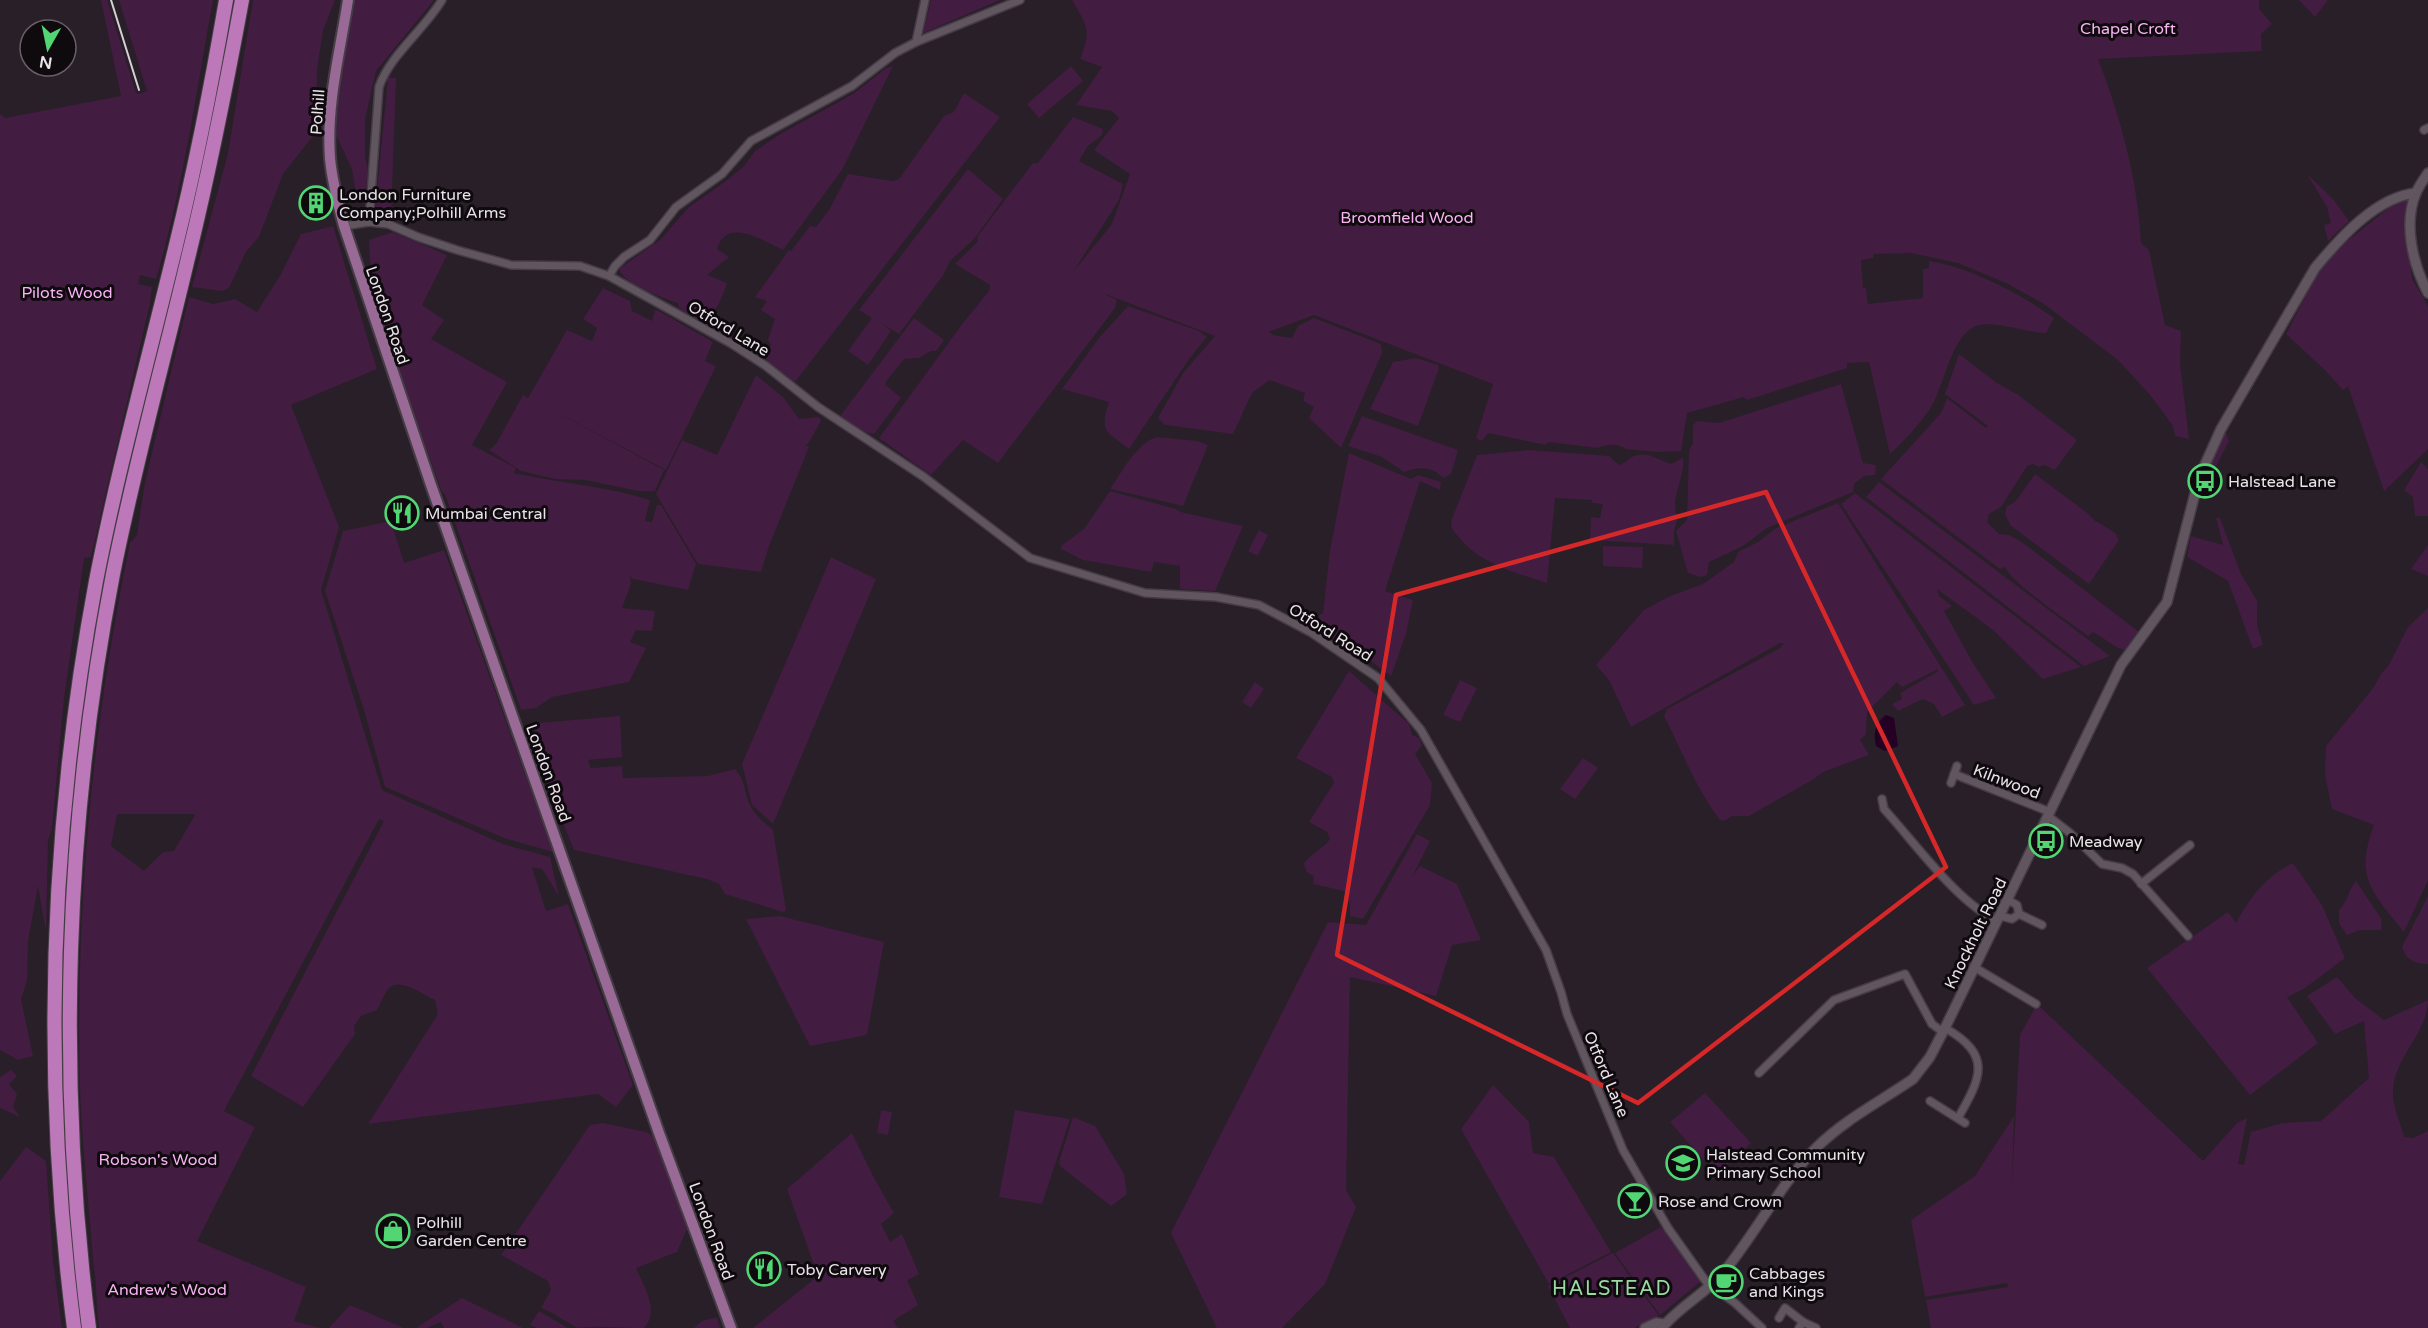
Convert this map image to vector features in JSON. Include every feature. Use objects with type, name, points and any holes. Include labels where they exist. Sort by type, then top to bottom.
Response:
[{"type":"highway","points":[[74,1328],[60,1192],[54,1038],[58,897],[70,756],[84,651],[103,547],[193,172],[226,0]]},
{"type":"highway","points":[[89,1328],[76,1200],[70,1059],[74,894],[83,777],[100,648],[117,554],[143,438],[204,193],[242,0]]},
{"type":"main road","name":"Polhill","points":[[344,226],[334,183],[330,143],[333,86],[348,0]]},
{"type":"main road","name":"London Road","points":[[344,226],[431,485],[659,1132],[731,1328]]},
{"type":"street","points":[[369,222],[379,87],[384,74],[431,18],[442,0]]},
{"type":"street","points":[[916,42],[925,0]]},
{"type":"street","points":[[609,276],[624,257],[650,240],[676,207],[722,174],[751,141],[852,86],[895,53],[916,42],[1020,0]]},
{"type":"street","points":[[2428,173],[2416,193],[2411,231],[2418,274],[2428,293]]},
{"type":"street","name":"Knockholt Road","points":[[1663,1326],[1710,1286],[1747,1242],[1791,1178],[1816,1149],[1833,1133],[1913,1078],[1926,1063],[2008,900],[2121,665],[2166,602],[2199,478],[2221,429],[2315,268],[2330,250],[2376,209],[2402,194],[2416,193]]},
{"type":"street","name":"Otford Lane","points":[[344,226],[369,222],[388,224],[446,247],[511,265],[579,266],[609,276],[723,339],[766,366],[818,407],[924,477],[1030,558],[1054,567]]},
{"type":"street","name":"Otford Road","points":[[1054,567],[1145,592],[1216,597],[1259,605],[1312,633],[1378,678],[1421,730],[1496,865]]},
{"type":"street","name":"Kilnwood","points":[[1951,783],[1957,766]]},
{"type":"street","name":"Kilnwood","points":[[1954,774],[2049,814],[2097,860],[2128,870],[2188,936]]},
{"type":"street","points":[[1882,799],[1884,809],[1943,876],[1976,908],[1999,918],[2012,919],[2019,914]]},
{"type":"street","points":[[2141,884],[2190,845]]},
{"type":"street","name":"Otford Lane","points":[[1496,865],[1546,950],[1567,1014],[1623,1150],[1668,1228],[1710,1286],[1735,1303],[1762,1328]]},
{"type":"street","points":[[2008,900],[2017,905],[2019,914]]},
{"type":"street","points":[[2019,914],[2042,925]]},
{"type":"street","points":[[1974,967],[2037,1004]]},
{"type":"street","points":[[1759,1073],[1834,1000],[1905,974],[1932,1024],[1962,1038],[1973,1050],[1978,1071],[1974,1091],[1958,1118]]},
{"type":"street","points":[[1766,1067],[1773,1073]]},
{"type":"street","points":[[1930,1101],[1965,1123]]},
{"type":"street","points":[[1779,1318],[1785,1308],[1801,1325],[1816,1328]]},
{"type":"street","points":[[1645,1328],[1659,1323],[1663,1326]]},
{"type":"highlighted area","points":[[1766,492],[1946,867],[1638,1103],[1337,955],[1396,595]]},
{"type":"green space","name":"Pilots Wood","points":[[101,0],[107,0],[136,93],[139,94],[147,91],[119,0],[213,0],[188,140],[166,245],[156,279],[140,275],[138,284],[152,287],[150,303],[91,557],[84,558],[64,698],[52,829],[48,840],[46,932],[38,886],[28,941],[27,981],[21,999],[33,1056],[18,1060],[0,1050],[0,114],[5,118],[121,96]]},
{"type":"green space","points":[[253,0],[335,0],[323,30],[317,70],[316,132],[283,174],[259,237],[246,252],[229,288],[222,291],[192,287],[228,153]]},
{"type":"green space","points":[[354,0],[434,0],[376,71],[365,119],[365,157],[368,168],[366,188],[362,199],[357,199],[352,169],[336,135],[338,99]]},
{"type":"green space","points":[[931,0],[1000,0],[923,33]]},
{"type":"green space","points":[[1072,0],[2259,0],[2259,9],[2272,24],[2261,34],[2262,51],[2098,59],[2127,150],[2136,196],[2141,243],[2149,250],[2165,325],[2181,331],[2180,363],[2189,439],[2175,436],[2173,426],[2151,396],[2118,360],[2044,304],[2006,283],[1958,263],[1910,253],[1874,254],[1873,258],[1861,260],[1863,288],[1866,288],[1868,304],[1923,298],[1923,269],[1929,268],[1929,261],[1978,275],[2026,300],[2054,318],[2046,333],[1994,324],[1979,325],[1969,330],[1955,349],[1930,409],[1890,454],[1869,362],[1847,363],[1847,368],[1747,400],[1744,397],[1687,413],[1681,451],[1657,452],[1626,449],[1616,445],[1598,448],[1548,442],[1546,445],[1488,433],[1482,441],[1476,438],[1493,384],[1314,315],[1269,332],[1273,335],[1292,338],[1298,326],[1314,318],[1381,344],[1382,353],[1341,448],[1309,418],[1314,407],[1303,401],[1305,393],[1269,380],[1252,393],[1233,434],[1165,425],[1158,418],[1183,373],[1215,336],[1100,292],[1117,300],[1115,308],[998,463],[963,440],[931,475],[879,438],[989,291],[990,285],[955,264],[978,241],[977,237],[1033,163],[1038,163],[1073,117],[1103,129],[1102,135],[1087,147],[1079,161],[1123,184],[1119,200],[1073,272],[1112,224],[1130,174],[1094,150],[1119,118],[1112,111],[1076,105],[1102,67],[1080,59],[1087,34],[1084,22]]},
{"type":"green space","points":[[2299,0],[2328,0],[2315,17]]},
{"type":"green space","points":[[893,66],[842,170],[783,250],[756,237],[737,232],[722,239],[717,249],[729,257],[707,275],[727,283],[718,305],[705,324],[679,308],[678,303],[644,290],[622,275],[619,269],[661,239],[689,207],[744,166],[755,151],[782,133],[853,94],[886,68]]},
{"type":"green space","points":[[1071,66],[1083,81],[1039,118],[1027,104]]},
{"type":"green space","points":[[388,78],[396,78],[391,218],[388,219],[376,210],[376,201]]},
{"type":"green space","points":[[964,93],[1000,117],[795,382],[768,363],[766,358],[771,345],[768,340],[775,319],[761,310],[767,301],[755,297],[789,250],[791,251],[810,226],[816,227],[829,210],[848,174],[893,181],[899,179],[944,116],[954,112]]},
{"type":"green space","points":[[968,169],[1003,199],[975,238],[950,261],[944,274],[899,334],[882,324],[891,331],[868,365],[848,351],[872,318],[859,310]]},
{"type":"green space","points":[[2307,174],[2333,199],[2349,221],[2328,241],[2324,225],[2331,223],[2327,207]]},
{"type":"green space","points":[[2404,200],[2411,201],[2406,229],[2412,279],[2428,306],[2428,449],[2384,491],[2348,386],[2343,390],[2286,334],[2318,272],[2332,253],[2394,204]]},
{"type":"green space","name":"Robson's Wood","points":[[333,226],[377,369],[291,405],[339,527],[321,590],[382,790],[503,844],[550,857],[559,896],[542,869],[532,867],[546,911],[568,904],[633,1085],[616,1107],[598,1094],[368,1124],[438,1014],[435,1000],[412,988],[399,985],[389,988],[377,1010],[361,1016],[354,1026],[355,1034],[303,1107],[251,1076],[384,821],[379,819],[224,1111],[255,1127],[197,1241],[306,1287],[294,1321],[321,1328],[99,1328],[81,1111],[80,952],[89,814],[117,610],[130,543],[137,535],[145,482],[189,297],[213,304],[235,299],[257,312],[281,274],[301,234]],"holes":[[[117,814],[195,814],[174,851],[163,852],[144,871],[111,846]]]},
{"type":"green space","points":[[393,232],[447,255],[422,305],[444,320],[431,339],[507,382],[472,445],[516,468],[514,473],[617,491],[650,500],[645,521],[652,522],[657,505],[661,505],[696,564],[688,590],[633,579],[630,576],[631,584],[622,608],[655,611],[652,631],[636,630],[630,642],[646,648],[629,682],[552,697],[536,708],[521,710],[445,494],[442,492],[372,297],[369,240]]},
{"type":"green space","points":[[603,288],[630,301],[632,311],[652,321],[655,310],[659,311],[713,342],[705,361],[716,366],[666,470],[545,406],[664,470],[655,491],[638,491],[585,480],[555,479],[521,471],[489,450],[496,444],[523,395],[528,398],[567,330],[592,341],[597,328],[583,319]]},
{"type":"green space","points":[[1128,306],[1199,331],[1207,337],[1189,359],[1129,449],[1107,430],[1105,419],[1109,402],[1062,389],[1099,338]]},
{"type":"green space","points":[[914,318],[944,340],[936,351],[931,351],[919,358],[904,359],[887,380],[885,384],[901,398],[874,434],[842,419],[841,415]]},
{"type":"green space","points":[[1959,354],[1997,383],[2017,394],[2077,440],[2055,470],[2045,465],[2027,466],[2001,507],[1989,514],[1987,522],[1999,534],[2009,535],[2022,542],[2139,632],[2126,650],[2118,648],[2093,632],[2088,636],[2018,583],[2005,567],[2000,569],[1881,479],[1941,413],[1947,398],[1986,428],[1988,426],[1945,394]]},
{"type":"green space","points":[[1416,358],[1438,365],[1439,368],[1418,426],[1370,409],[1393,362]]},
{"type":"green space","points":[[756,375],[783,397],[799,419],[819,417],[821,421],[808,444],[805,444],[809,447],[769,546],[761,572],[698,564],[656,494],[682,440],[717,455]]},
{"type":"green space","points":[[1841,384],[1863,463],[1876,465],[1875,475],[1864,476],[1854,484],[1853,492],[1767,528],[1743,546],[1709,562],[1707,575],[1701,577],[1688,573],[1676,531],[1687,520],[1689,450],[1693,443],[1693,425],[1697,421],[1719,423]]},
{"type":"green space","points":[[1362,416],[1458,450],[1451,474],[1443,478],[1425,468],[1404,472],[1382,457],[1348,446]]},
{"type":"green space","points":[[2225,430],[2229,441],[2208,481],[2203,477]]},
{"type":"green space","points":[[1156,437],[1197,441],[1208,445],[1183,506],[1110,489],[1141,446]]},
{"type":"green space","points":[[1530,450],[1609,456],[1619,465],[1637,455],[1652,456],[1671,464],[1683,458],[1675,504],[1678,517],[1674,531],[1674,545],[1590,540],[1591,517],[1600,518],[1603,504],[1592,503],[1592,500],[1555,498],[1547,583],[1493,564],[1482,557],[1460,539],[1451,527],[1477,455]]},
{"type":"green space","points":[[1349,453],[1411,479],[1418,475],[1441,482],[1440,490],[1420,481],[1385,591],[1413,600],[1406,634],[1391,676],[1367,658],[1316,629],[1320,614],[1323,614],[1330,550]]},
{"type":"green space","points":[[2421,462],[2428,469],[2428,516],[2415,516],[2413,497],[2404,490]]},
{"type":"green space","points":[[2035,474],[2096,522],[2115,533],[2119,540],[2089,584],[2010,525],[2005,514],[2007,506],[2015,502]]},
{"type":"green space","points":[[1879,482],[2110,656],[2084,666],[1866,497]]},
{"type":"green space","points":[[1110,491],[1181,512],[1243,526],[1215,591],[1180,589],[1180,566],[1154,562],[1151,572],[1083,560],[1061,549],[1061,546],[1084,529]]},
{"type":"green space","points":[[1855,493],[2081,667],[2043,679],[1993,630],[1937,589],[1939,596],[1952,606],[1944,611],[1996,698],[1974,705],[1841,504]]},
{"type":"green space","points":[[1838,503],[1965,705],[1942,717],[1934,704],[1923,699],[1898,711],[1892,704],[1902,699],[1900,693],[1937,672],[1938,669],[1902,687],[1897,682],[1867,712],[1866,734],[1860,740],[1869,755],[1823,772],[1749,816],[1732,816],[1724,821],[1720,820],[1696,783],[1664,716],[1667,709],[1780,648],[1784,643],[1780,643],[1631,727],[1609,680],[1596,665],[1644,610],[1668,597],[1703,584],[1734,562],[1738,552],[1758,542],[1776,528]]},
{"type":"green space","points":[[2216,518],[2220,518],[2241,574],[2257,601],[2257,625],[2263,645],[2253,649],[2228,581],[2187,557],[2191,536],[2223,545]]},
{"type":"green space","points":[[391,521],[404,563],[444,550],[553,852],[504,838],[385,787],[364,710],[325,591],[343,531]]},
{"type":"green space","points":[[1259,530],[1268,535],[1258,556],[1248,551]]},
{"type":"green space","points":[[2428,545],[2428,576],[2411,569]]},
{"type":"green space","points":[[1603,546],[1643,547],[1642,568],[1603,566]]},
{"type":"green space","points":[[831,557],[876,579],[773,824],[752,805],[742,764]]},
{"type":"green space","points":[[2428,608],[2428,880],[2404,932],[2375,895],[2366,872],[2368,843],[2374,825],[2332,809],[2325,775],[2326,746],[2374,687],[2389,665],[2408,627]]},
{"type":"green space","points":[[1349,671],[1409,724],[1412,735],[1419,738],[1422,745],[1415,754],[1432,783],[1430,805],[1363,919],[1350,916],[1350,904],[1344,891],[1313,884],[1314,876],[1306,870],[1304,863],[1330,839],[1327,832],[1309,822],[1334,783],[1332,777],[1296,758]]},
{"type":"green space","points":[[1460,680],[1477,688],[1460,722],[1443,715]]},
{"type":"green space","points":[[1255,682],[1264,689],[1251,708],[1242,702]]},
{"type":"green space","points":[[620,716],[622,757],[588,760],[591,768],[622,766],[623,778],[708,776],[735,769],[741,777],[752,809],[773,830],[786,910],[783,912],[725,894],[719,884],[707,879],[574,850],[529,739],[538,723]]},
{"type":"green space","points":[[1583,758],[1598,768],[1575,799],[1560,789]]},
{"type":"green space","points":[[1417,834],[1430,841],[1412,877],[1420,866],[1457,884],[1481,940],[1452,945],[1436,996],[1350,977],[1346,1190],[1356,1207],[1325,1284],[1282,1328],[1217,1328],[1171,1233],[1328,922],[1366,925]]},
{"type":"green space","points":[[2293,863],[2322,905],[2345,958],[2305,988],[2287,997],[2318,1043],[2250,1095],[2147,968],[2228,912],[2236,923],[2260,888],[2275,874]]},
{"type":"green space","points":[[2356,881],[2382,920],[2381,930],[2360,930],[2347,935],[2339,923],[2339,910]]},
{"type":"green space","points":[[2428,896],[2428,964],[2412,960],[2402,947]]},
{"type":"green space","points":[[780,916],[884,942],[867,1035],[810,1046],[746,919]]},
{"type":"green space","points":[[2337,977],[2355,998],[2384,1020],[2428,1000],[2423,1023],[2399,1067],[2393,1096],[2404,1137],[2413,1138],[2428,1131],[2428,1328],[1931,1328],[1926,1300],[2008,1287],[2007,1283],[1925,1297],[1911,1220],[1975,1176],[2014,1116],[2012,1182],[2020,1035],[2037,1004],[2203,1161],[2237,1123],[2247,1118],[2238,1164],[2244,1165],[2251,1132],[2282,1123],[2321,1121],[2369,1078],[2364,1021],[2335,1034],[2307,996]]},
{"type":"green space","points":[[11,1070],[17,1076],[9,1084],[17,1094],[13,1107],[20,1117],[0,1108],[0,1077]]},
{"type":"green space","points":[[1493,1085],[1529,1122],[1533,1153],[1554,1157],[1611,1252],[1549,1284],[1461,1129]]},
{"type":"green space","points":[[1705,1093],[1751,1143],[1717,1175],[1670,1122]]},
{"type":"green space","points":[[881,1110],[892,1112],[888,1135],[877,1133]]},
{"type":"green space","points":[[1015,1110],[1070,1119],[1042,1204],[999,1197]]},
{"type":"green space","points":[[1073,1117],[1095,1126],[1124,1174],[1127,1194],[1111,1206],[1060,1166],[1059,1162]]},
{"type":"green space","points":[[603,1123],[646,1132],[655,1137],[687,1229],[677,1252],[636,1268],[651,1307],[649,1321],[644,1328],[578,1328],[573,1326],[541,1308],[551,1290],[548,1281],[501,1255],[590,1125]]},
{"type":"green space","points":[[852,1133],[894,1213],[881,1224],[890,1242],[902,1234],[919,1274],[907,1280],[918,1305],[893,1321],[898,1328],[753,1328],[818,1276],[787,1189]]},
{"type":"green space","name":"Andrew's Wood","points":[[26,1147],[46,1161],[53,1261],[62,1328],[0,1328],[0,1181]]},
{"type":"green space","points":[[1661,1227],[1701,1281],[1660,1315],[1615,1253]]},
{"type":"green space","points":[[1613,1253],[1659,1316],[1634,1328],[1570,1328],[1548,1286]]},
{"type":"green space","points":[[462,1298],[523,1328],[444,1328],[441,1322],[427,1328],[416,1328]]},
{"type":"green space","points":[[350,1305],[404,1328],[329,1328]]},
{"type":"green space","points":[[539,1311],[568,1328],[537,1328],[530,1325]]},
{"type":"green space","points":[[717,1317],[720,1328],[694,1328],[702,1321]]},
{"type":"shaded area","points":[[1886,715],[1894,718],[1898,746],[1885,751],[1876,746],[1875,737],[1877,725]]},
{"type":"railway","points":[[111,0],[139,90]]},
{"type":"place","name":"London Furniture Company;Polhill Arms","points":[[316,203]]},
{"type":"place","name":"Halstead Lane","points":[[2205,481]]},
{"type":"place","name":"Mumbai Central","points":[[402,513]]},
{"type":"place","name":"Meadway","points":[[2046,841]]},
{"type":"place","name":"Halstead Community Primary School","points":[[1683,1163]]},
{"type":"place","name":"Rose and Crown","points":[[1635,1201]]},
{"type":"place","name":"Polhill Garden Centre","points":[[393,1231]]},
{"type":"place","name":"Toby Carvery","points":[[764,1269]]},
{"type":"place","name":"Cabbages and Kings","points":[[1726,1282]]},
{"type":"district","name":"HALSTEAD","points":[[1612,1288]]},
{"type":"park label","name":"Chapel Croft","points":[[2128,28]]},
{"type":"park label","name":"Broomfield Wood","points":[[1407,217]]}]
